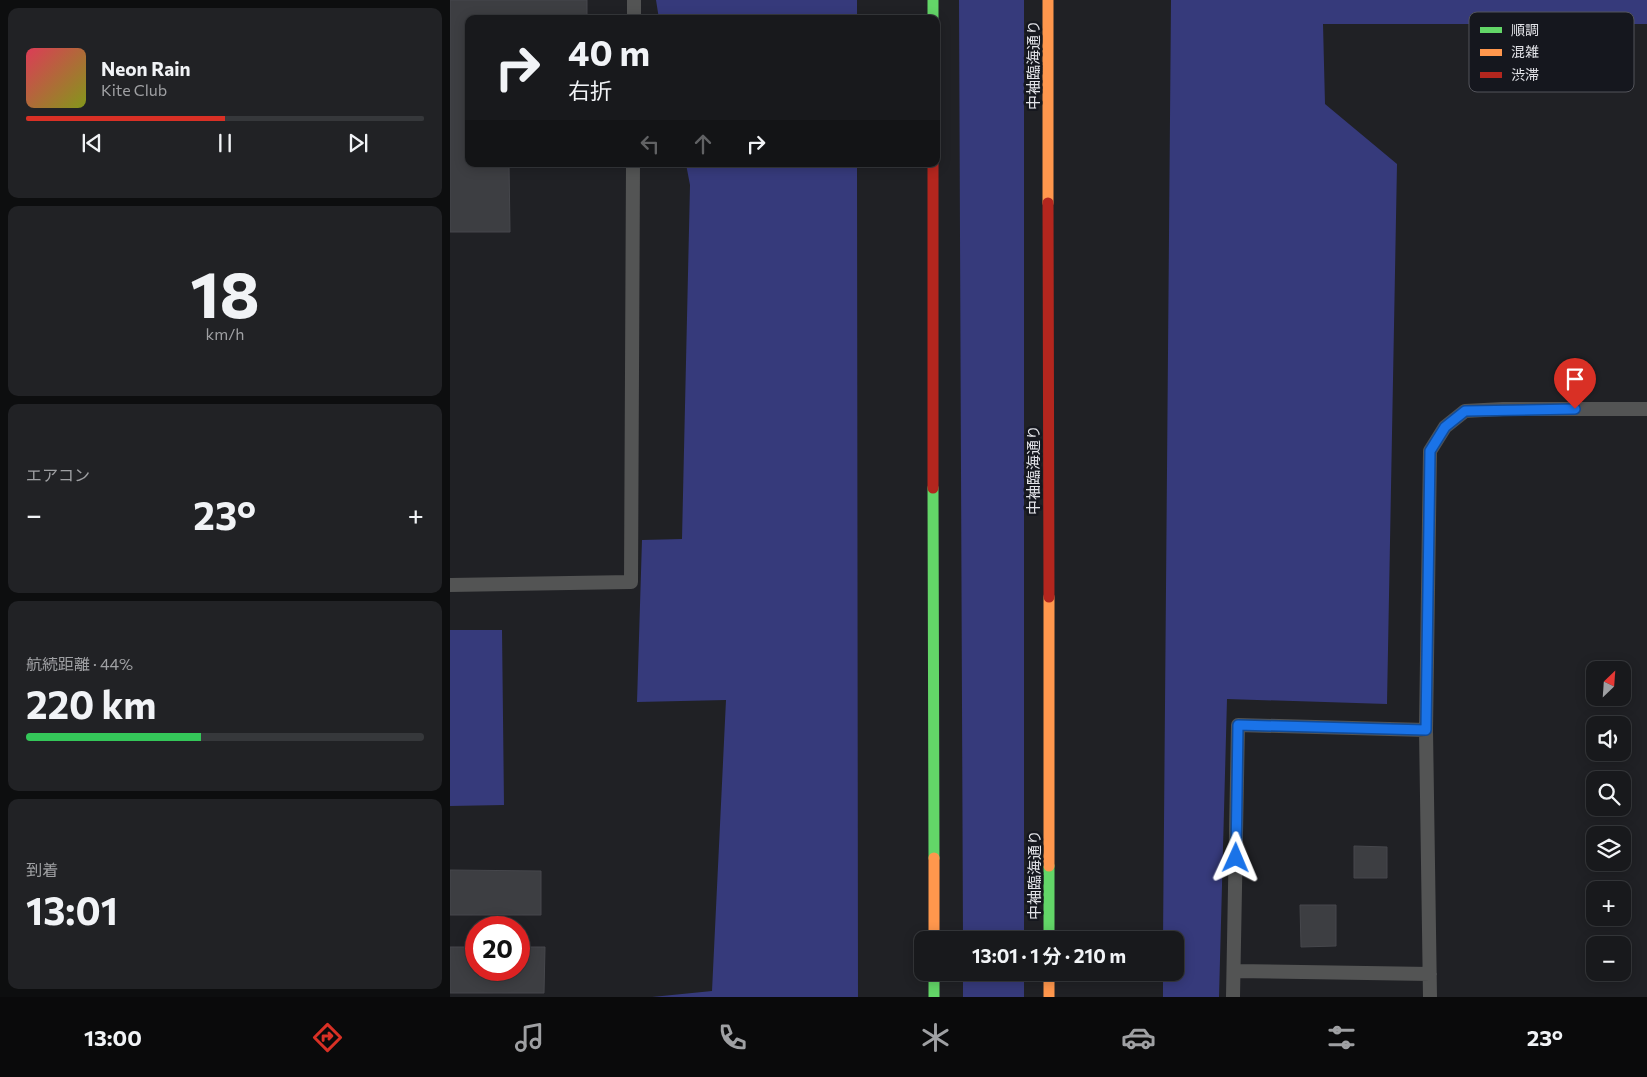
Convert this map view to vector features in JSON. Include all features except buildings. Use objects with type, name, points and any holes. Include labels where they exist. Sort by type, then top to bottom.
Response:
[{"type":"street","points":[[933,0],[933,15]]},
{"type":"street","name":"中袖臨海通り","points":[[1048,0],[1049,931]]},
{"type":"street","points":[[933,167],[934,931]]},
{"type":"street","points":[[934,981],[934,997]]},
{"type":"street","points":[[1049,981],[1049,997]]},
{"type":"lane","points":[[634,0],[634,15]]},
{"type":"lane","points":[[450,585],[631,582],[633,167]]},
{"type":"lane","points":[[1430,997],[1426,730],[1430,451],[1445,427],[1465,411],[1503,409],[1647,409]]},
{"type":"lane","points":[[1233,997],[1238,725],[1426,730]]},
{"type":"lane","points":[[1234,971],[1430,974]]},
{"type":"shaded area","points":[[656,0],[857,0],[857,15],[658,15]]},
{"type":"shaded area","points":[[959,0],[1024,0],[1024,931],[963,931]]},
{"type":"shaded area","points":[[1171,0],[1647,0],[1647,24],[1634,24],[1634,12],[1469,12],[1469,24],[1323,24],[1325,104],[1397,164],[1387,704],[1227,699],[1219,997],[1163,997],[1163,981],[1184,981],[1184,931],[1163,931]]},
{"type":"shaded area","points":[[687,167],[857,167],[858,997],[652,997],[712,991],[726,700],[637,702],[642,540],[682,539],[690,185]]},
{"type":"shaded area","points":[[450,630],[502,630],[504,805],[450,806]]},
{"type":"shaded area","points":[[963,981],[1024,981],[1024,997],[963,997]]},
{"type":"traffic: fast","points":[[933,0],[933,15]]},
{"type":"traffic: fast","points":[[933,488],[934,858]]},
{"type":"traffic: fast","points":[[1049,866],[1049,931]]},
{"type":"traffic: fast","points":[[934,981],[934,997]]},
{"type":"traffic: slow","points":[[1048,0],[1048,203]]},
{"type":"traffic: slow","points":[[1049,597],[1049,866]]},
{"type":"traffic: slow","points":[[934,858],[934,931]]},
{"type":"traffic: slow","points":[[1049,981],[1049,997]]},
{"type":"traffic: jam","points":[[933,167],[933,488]]},
{"type":"traffic: jam","points":[[1048,203],[1049,597]]},
{"type":"route","points":[[1236,858],[1238,725],[1426,730],[1430,451],[1445,427],[1465,411],[1575,409]]}]
